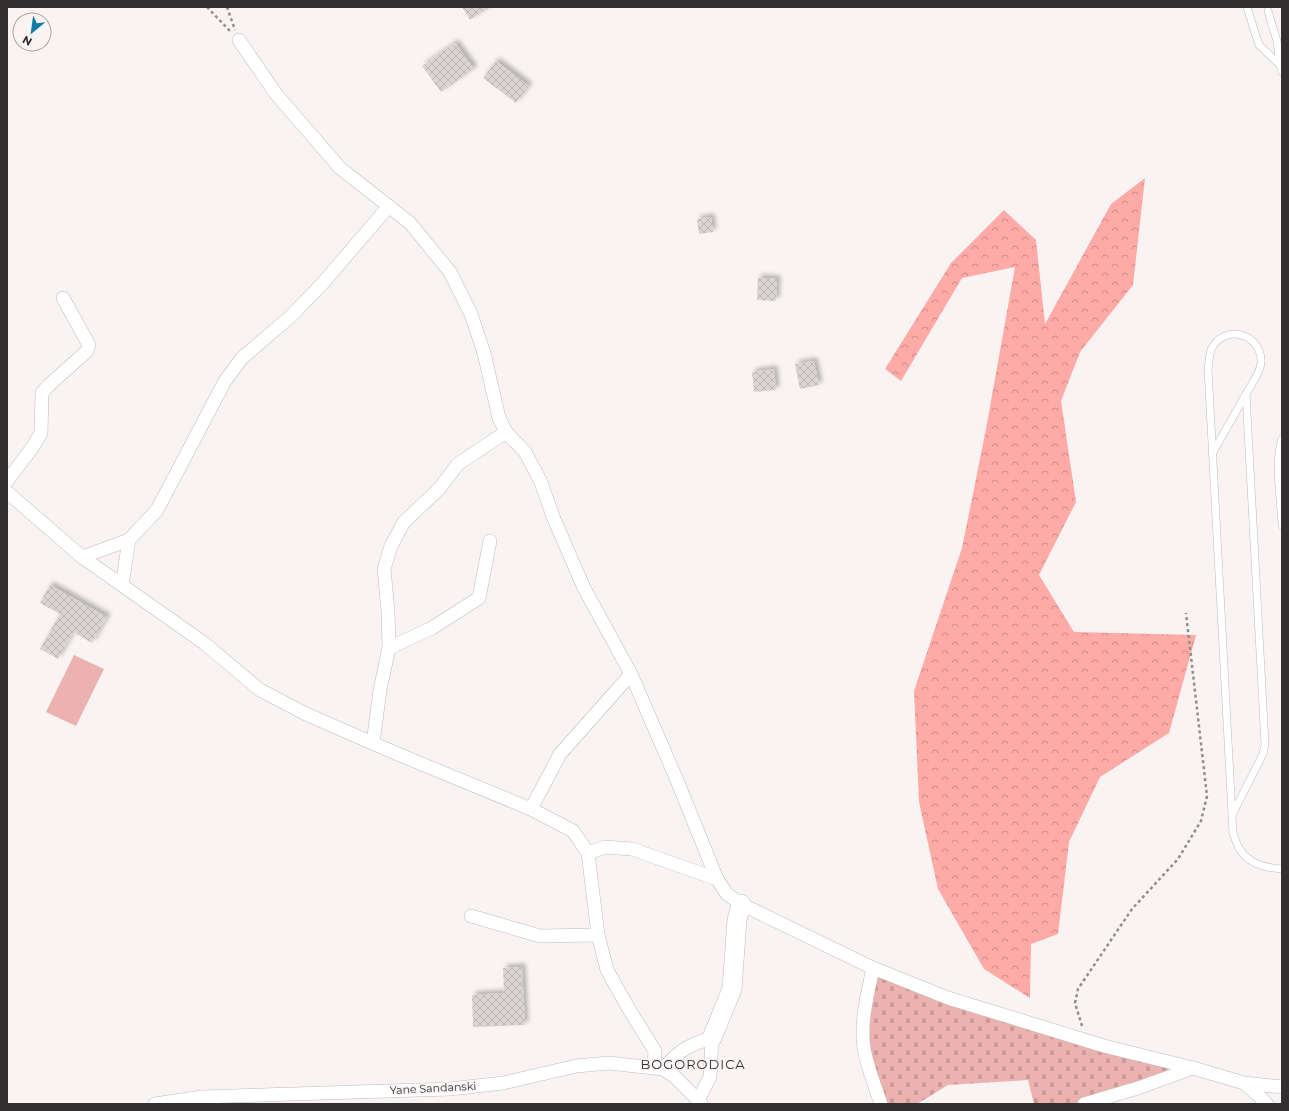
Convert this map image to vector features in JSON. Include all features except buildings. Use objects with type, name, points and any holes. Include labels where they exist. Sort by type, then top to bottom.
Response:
[{"type":"street","points":[[239,40],[276,94],[340,168],[410,223],[450,272],[471,314],[484,353],[499,418],[506,432],[525,452],[540,480],[554,519],[584,588],[631,674],[676,778],[717,879],[727,894],[741,904],[873,968],[948,998],[1104,1046],[1192,1068],[1244,1083],[1282,1087]]},
{"type":"street","points":[[82,557],[129,540],[157,510],[225,381],[242,358],[291,316],[322,284],[390,206]]},
{"type":"street","points":[[7,481],[32,448],[41,433],[42,393],[87,351],[89,345],[63,298]]},
{"type":"street","points":[[372,743],[380,690],[389,648],[388,611],[384,569],[391,546],[404,522],[439,489],[458,464],[506,432]]},
{"type":"street","points":[[7,492],[82,557],[204,643],[260,690],[306,714],[372,743],[531,808],[573,831],[588,853],[598,935],[607,970],[655,1051],[659,1068],[674,1076],[699,1102],[710,1077],[712,1038],[732,989],[737,920],[741,904]]},
{"type":"street","points":[[122,585],[129,540]]},
{"type":"street","points":[[389,648],[432,628],[480,598],[490,541]]},
{"type":"street","points":[[531,808],[560,754],[631,674]]},
{"type":"street","points":[[588,853],[605,847],[632,849],[717,879]]},
{"type":"street","points":[[471,916],[540,936],[598,935]]},
{"type":"street","points":[[873,968],[864,1013],[864,1047],[873,1082],[881,1104]]},
{"type":"street","points":[[659,1068],[675,1055],[694,1044],[712,1038]]},
{"type":"street","name":"Yane Sandanski","points":[[155,1104],[202,1097],[450,1089],[503,1083],[576,1066],[609,1063],[659,1068]]},
{"type":"street","points":[[1084,1104],[1138,1088],[1192,1068]]},
{"type":"street","points":[[1244,1083],[1267,1104]]},
{"type":"lane","points":[[1247,7],[1259,45],[1281,68]]},
{"type":"lane","points":[[1268,11],[1277,41],[1281,68]]},
{"type":"lane","points":[[1212,455],[1258,373],[1261,364],[1260,352],[1253,341],[1241,334],[1232,334],[1219,339],[1211,351],[1208,369],[1212,455],[1233,833],[1239,849],[1251,861],[1267,868],[1282,869]]},
{"type":"lane","points":[[1232,815],[1263,754],[1265,744],[1246,394]]},
{"type":"lane","points":[[1282,439],[1278,462],[1282,525]]},
{"type":"path","points":[[207,7],[239,40]]},
{"type":"path","points":[[227,7],[239,40]]},
{"type":"path","points":[[1085,1030],[1081,1026],[1074,1003],[1078,989],[1100,954],[1132,909],[1178,859],[1201,821],[1207,796],[1186,613]]},
{"type":"green space","points":[[1145,178],[1133,285],[1080,352],[1061,401],[1076,502],[1039,575],[1074,632],[1196,635],[1169,733],[1100,777],[1069,842],[1058,934],[1031,944],[1030,998],[984,969],[938,889],[919,802],[914,691],[962,548],[986,429],[1015,267],[962,278],[901,381],[885,369],[951,263],[1004,210],[1036,240],[1045,324],[1111,204]]},
{"type":"green space","points":[[74,655],[104,669],[76,726],[46,712]]},
{"type":"green space","points":[[873,968],[1193,1068],[1084,1104],[1034,1104],[1028,1080],[948,1085],[917,1104],[881,1104],[864,1047]]},
{"type":"district","name":"BOGORODICA","points":[[693,1064]]}]
